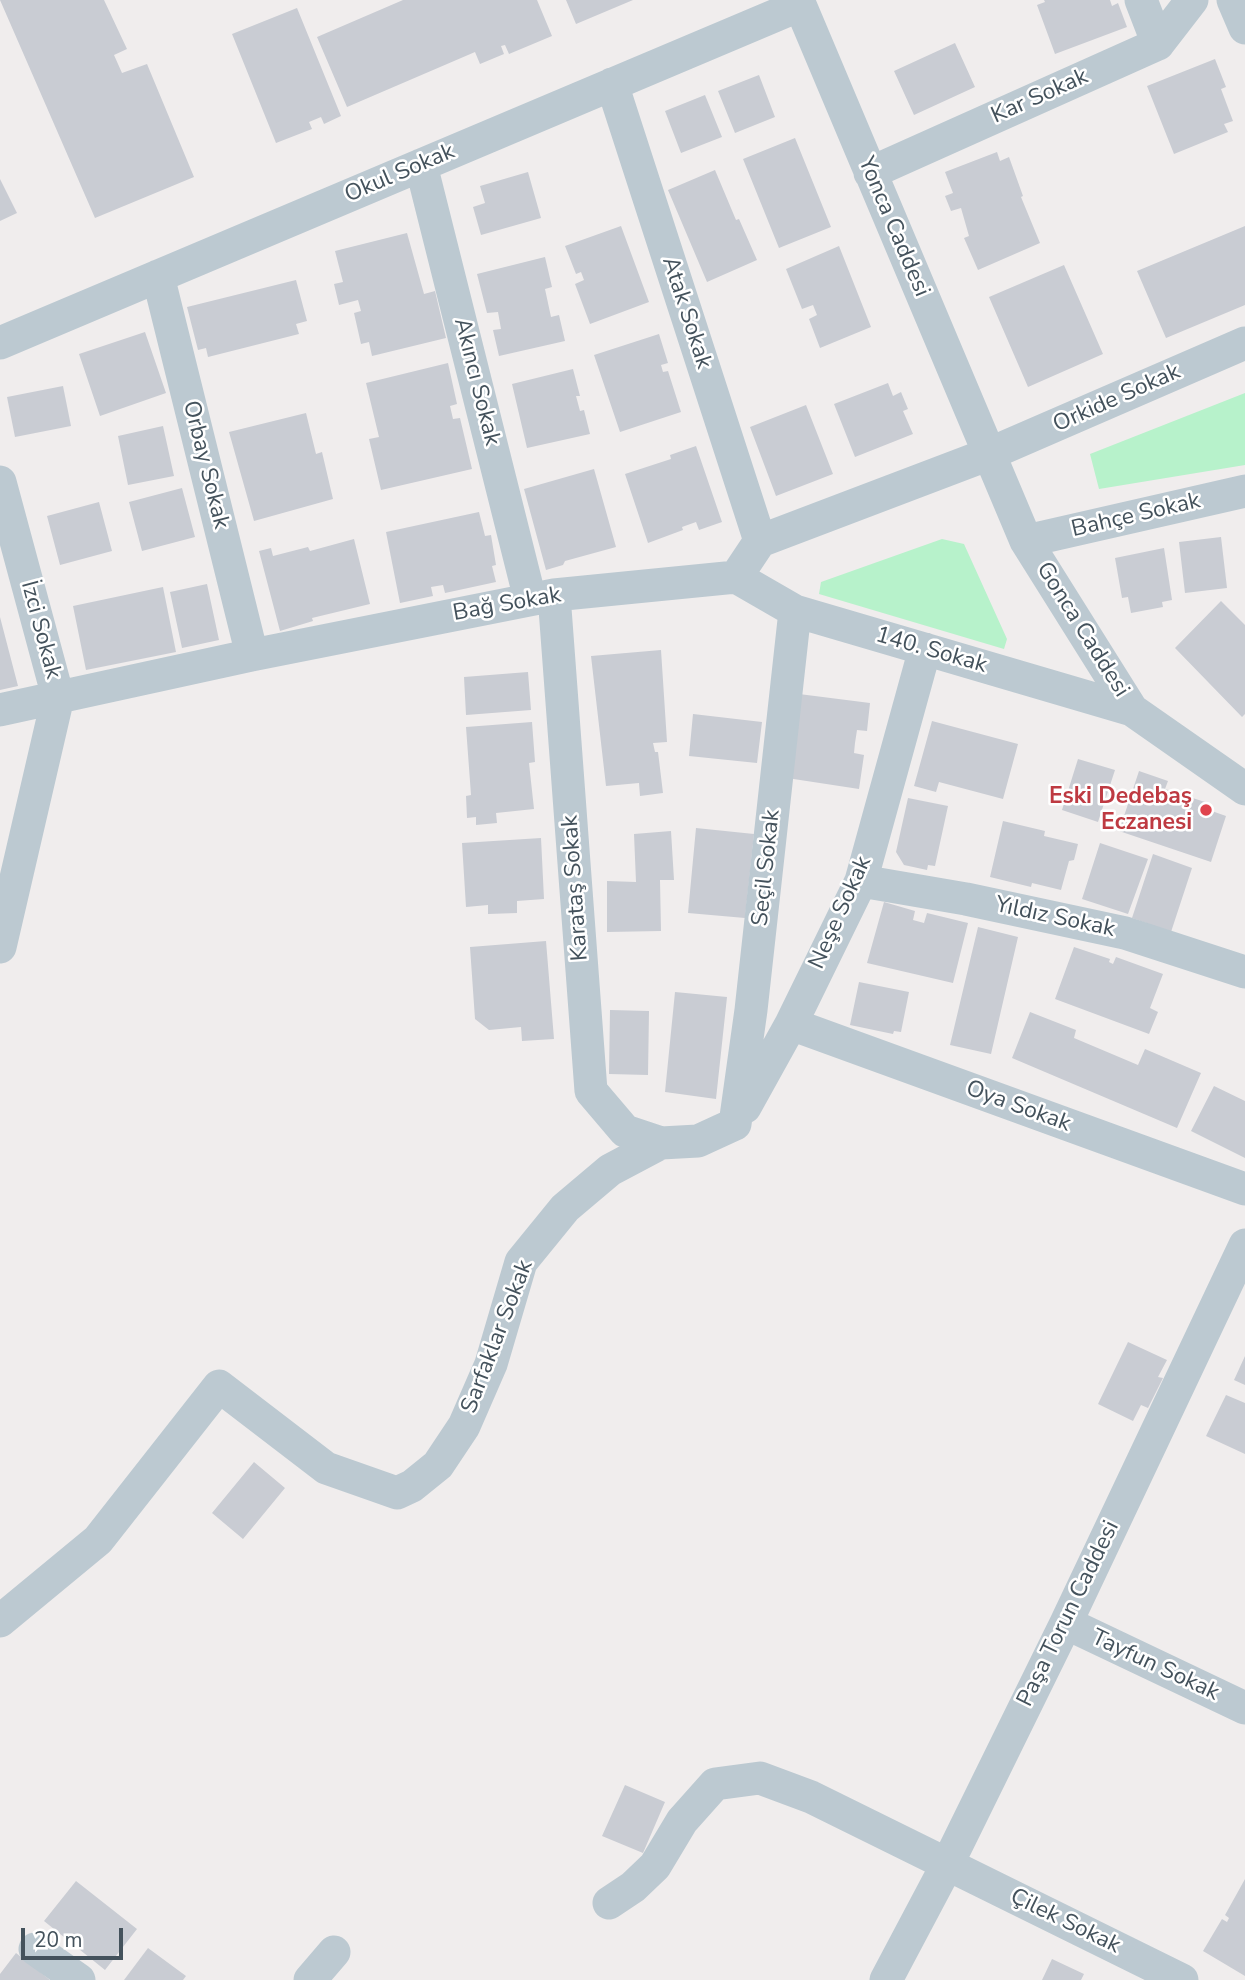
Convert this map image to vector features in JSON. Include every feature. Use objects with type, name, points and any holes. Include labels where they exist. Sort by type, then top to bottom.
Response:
[{"type":"street","points":[[1141,0],[1158,44]]},
{"type":"street","name":"Kar Sokak","points":[[870,173],[1158,44],[1192,0]]},
{"type":"street","points":[[1233,0],[1245,28]]},
{"type":"street","name":"Okul Sokak","points":[[0,343],[799,3]]},
{"type":"street","name":"Yonca Caddesi","points":[[799,3],[1026,541]]},
{"type":"street","name":"Atak Sokak","points":[[612,84],[760,541]]},
{"type":"street","name":"Akıncı Sokak","points":[[421,165],[542,597]]},
{"type":"street","name":"Orbay Sokak","points":[[158,276],[252,655]]},
{"type":"street","name":"Orkide Sokak","points":[[989,454],[1245,343]]},
{"type":"street","points":[[736,576],[760,541],[989,454]]},
{"type":"street","name":"İzci Sokak","points":[[0,482],[58,697]]},
{"type":"street","name":"Bahçe Sokak","points":[[1026,541],[1245,491]]},
{"type":"street","name":"Gonca Caddesi","points":[[1026,541],[1132,710],[1245,789]]},
{"type":"street","name":"Bağ Sokak","points":[[0,710],[252,655],[542,597],[736,576]]},
{"type":"street","name":"140. Sokak","points":[[736,576],[795,611],[1132,710]]},
{"type":"street","name":"Karataş Sokak","points":[[542,597],[591,1091],[625,1131],[661,1143]]},
{"type":"street","name":"Seçil Sokak","points":[[735,1124],[751,1010],[795,611]]},
{"type":"street","name":"Neşe Sokak","points":[[735,1124],[791,1024],[861,881],[925,649]]},
{"type":"street","points":[[0,947],[58,697]]},
{"type":"street","name":"Yıldız Sokak","points":[[861,881],[966,899],[1125,933],[1245,972]]},
{"type":"street","name":"Oya Sokak","points":[[791,1024],[1245,1189]]},
{"type":"street","points":[[661,1143],[698,1141],[735,1124]]},
{"type":"street","name":"Sarfaklar Sokak","points":[[0,1622],[98,1540],[219,1386],[326,1468],[397,1493],[412,1486],[438,1465],[464,1426],[491,1364],[521,1262],[565,1208],[592,1185],[610,1170],[661,1143]]},
{"type":"street","name":"Paşa Torun Caddesi","points":[[886,1980],[1066,1623],[1245,1245]]},
{"type":"street","name":"Tayfun Sokak","points":[[1066,1623],[1245,1708]]},
{"type":"street","name":"Çilek Sokak","points":[[609,1903],[633,1887],[655,1866],[682,1821],[715,1784],[760,1778],[811,1797],[947,1863],[1163,1976]]},
{"type":"street","points":[[35,1949],[79,1980]]},
{"type":"street","points":[[310,1980],[334,1952]]},
{"type":"green space","points":[[1245,393],[1245,465],[1099,489],[1090,454]]},
{"type":"green space","points":[[942,539],[964,544],[1007,639],[1004,649],[819,594],[821,582]]},
{"type":"building","points":[[0,0],[104,0],[127,49],[114,55],[122,73],[147,64],[194,177],[95,218]]},
{"type":"building","points":[[403,0],[537,0],[552,36],[509,54],[505,45],[501,46],[504,54],[480,64],[475,52],[347,107],[317,37]]},
{"type":"building","points":[[566,0],[633,0],[576,24]]},
{"type":"building","points":[[1044,0],[1110,0],[1112,6],[1118,3],[1127,27],[1055,54],[1037,5],[1045,2]]},
{"type":"building","points":[[297,8],[341,116],[324,124],[321,117],[309,122],[312,129],[276,143],[232,34]]},
{"type":"building","points":[[955,43],[975,87],[914,115],[894,71]]},
{"type":"building","points":[[1215,59],[1226,87],[1221,89],[1233,121],[1224,124],[1228,132],[1174,154],[1147,86]]},
{"type":"building","points":[[759,75],[775,117],[735,133],[718,91]]},
{"type":"building","points":[[705,95],[722,137],[681,153],[665,111]]},
{"type":"building","points":[[795,138],[831,227],[779,248],[743,159]]},
{"type":"building","points":[[997,152],[1000,161],[1009,157],[1023,196],[1021,197],[1040,243],[978,270],[964,238],[969,236],[961,208],[951,211],[945,196],[953,193],[945,172]]},
{"type":"building","points":[[715,170],[736,220],[739,219],[757,260],[707,282],[668,190]]},
{"type":"building","points":[[528,172],[541,218],[481,235],[473,207],[485,203],[480,186]]},
{"type":"building","points":[[0,179],[17,213],[0,221]]},
{"type":"building","points":[[621,226],[649,302],[590,324],[575,284],[584,280],[581,272],[576,274],[565,246]]},
{"type":"building","points":[[1245,226],[1245,305],[1166,338],[1137,271]]},
{"type":"building","points":[[407,233],[424,294],[435,291],[446,338],[372,356],[369,342],[361,344],[354,313],[361,311],[358,300],[339,305],[334,284],[343,282],[335,251]]},
{"type":"building","points":[[839,246],[871,327],[820,348],[809,319],[817,315],[813,305],[802,309],[786,269]]},
{"type":"building","points":[[545,257],[552,287],[545,289],[551,317],[559,315],[565,341],[499,356],[493,330],[501,329],[498,312],[487,313],[477,274]]},
{"type":"building","points":[[1064,265],[1103,354],[1028,387],[989,297]]},
{"type":"building","points":[[296,280],[307,321],[296,324],[299,334],[208,357],[206,348],[198,350],[187,307]]},
{"type":"building","points":[[145,332],[166,393],[100,416],[79,354]]},
{"type":"building","points":[[659,334],[668,363],[661,365],[663,372],[668,371],[681,412],[620,432],[594,355]]},
{"type":"building","points":[[448,363],[457,404],[450,406],[453,419],[460,418],[472,469],[381,490],[369,439],[379,437],[366,383]]},
{"type":"building","points":[[573,369],[580,396],[576,396],[580,411],[584,410],[590,434],[527,448],[512,384]]},
{"type":"building","points":[[888,383],[893,396],[901,392],[908,409],[903,411],[913,434],[855,457],[834,404]]},
{"type":"building","points":[[63,386],[71,426],[15,437],[7,397]]},
{"type":"building","points":[[806,405],[833,474],[776,496],[750,427]]},
{"type":"building","points":[[306,413],[316,454],[322,452],[333,499],[254,521],[229,432]]},
{"type":"building","points":[[163,426],[174,476],[128,485],[118,436]]},
{"type":"building","points":[[696,446],[722,522],[699,530],[696,522],[682,527],[683,530],[648,543],[625,474],[671,459],[670,455]]},
{"type":"building","points":[[594,469],[616,547],[565,561],[563,565],[546,570],[524,489]]},
{"type":"building","points":[[182,488],[195,537],[142,551],[129,502]]},
{"type":"building","points":[[99,502],[112,551],[60,565],[47,516]]},
{"type":"building","points":[[479,512],[485,536],[491,535],[496,565],[492,566],[496,582],[445,593],[443,585],[431,587],[433,596],[400,603],[386,532]]},
{"type":"building","points":[[1221,537],[1227,588],[1185,593],[1179,542]]},
{"type":"building","points":[[354,539],[370,604],[312,618],[313,621],[280,631],[259,551],[271,548],[273,556],[308,547],[310,551]]},
{"type":"building","points":[[1164,548],[1172,600],[1162,602],[1163,607],[1131,613],[1128,597],[1122,598],[1115,558]]},
{"type":"building","points":[[207,584],[219,640],[182,648],[170,592]]},
{"type":"building","points":[[163,587],[176,652],[86,670],[73,606]]},
{"type":"building","points":[[1221,601],[1245,625],[1245,714],[1242,717],[1175,648]]},
{"type":"building","points":[[0,617],[18,686],[0,690]]},
{"type":"building","points":[[661,650],[667,742],[653,743],[655,752],[658,752],[663,793],[640,796],[639,783],[606,786],[591,656]]},
{"type":"building","points":[[528,672],[531,710],[466,715],[464,677]]},
{"type":"building","points":[[799,694],[870,703],[867,731],[857,730],[855,743],[854,753],[864,755],[859,789],[787,778]]},
{"type":"building","points":[[693,714],[762,722],[757,763],[689,756]]},
{"type":"building","points":[[932,721],[1018,744],[1003,799],[939,782],[936,792],[914,786]]},
{"type":"building","points":[[532,722],[535,762],[529,763],[534,809],[496,813],[497,823],[476,825],[476,817],[467,818],[466,796],[471,795],[466,727]]},
{"type":"building","points":[[1078,759],[1115,770],[1098,822],[1062,810]]},
{"type":"building","points":[[1139,771],[1168,781],[1165,789],[1208,803],[1206,809],[1226,816],[1211,862],[1119,831]]},
{"type":"building","points":[[908,798],[948,806],[935,866],[928,865],[927,870],[904,865],[896,852]]},
{"type":"building","points":[[1003,821],[1045,831],[1044,836],[1078,844],[1074,860],[1069,861],[1061,890],[1032,883],[1031,887],[990,877]]},
{"type":"building","points":[[696,828],[754,834],[745,918],[688,913]]},
{"type":"building","points":[[671,831],[674,880],[660,880],[661,931],[607,932],[607,881],[636,882],[634,834]]},
{"type":"building","points":[[541,838],[544,899],[517,901],[517,913],[488,914],[488,905],[466,907],[462,843]]},
{"type":"building","points":[[1100,843],[1148,859],[1128,914],[1082,899]]},
{"type":"building","points":[[1153,854],[1192,868],[1171,932],[1132,918]]},
{"type":"building","points":[[884,902],[915,911],[913,920],[924,923],[927,913],[968,923],[953,983],[867,963]]},
{"type":"building","points":[[978,927],[1018,937],[991,1054],[950,1045]]},
{"type":"building","points":[[546,941],[554,1039],[522,1041],[521,1027],[489,1030],[475,1019],[470,947]]},
{"type":"building","points":[[1074,947],[1110,959],[1109,962],[1113,964],[1116,957],[1163,974],[1150,1008],[1158,1012],[1149,1034],[1055,999]]},
{"type":"building","points":[[859,982],[909,992],[901,1032],[894,1031],[893,1034],[850,1025]]},
{"type":"building","points":[[675,992],[727,997],[716,1099],[665,1092]]},
{"type":"building","points":[[610,1010],[649,1011],[648,1075],[609,1074]]},
{"type":"building","points":[[1030,1012],[1076,1030],[1074,1038],[1138,1065],[1145,1049],[1201,1073],[1177,1128],[1012,1058]]},
{"type":"building","points":[[1214,1086],[1245,1101],[1245,1158],[1191,1131]]},
{"type":"building","points":[[1128,1342],[1167,1360],[1158,1377],[1163,1378],[1148,1408],[1141,1405],[1133,1421],[1098,1404]]},
{"type":"building","points":[[1245,1356],[1245,1385],[1234,1380]]},
{"type":"building","points":[[1226,1395],[1245,1403],[1245,1454],[1206,1436]]},
{"type":"building","points":[[254,1462],[285,1488],[243,1539],[212,1513]]},
{"type":"building","points":[[625,1785],[665,1802],[643,1853],[602,1836]]},
{"type":"building","points":[[1245,1879],[1245,1976],[1203,1951],[1222,1919],[1227,1922],[1229,1918],[1225,1915]]},
{"type":"building","points":[[76,1881],[137,1929],[105,1970],[44,1921]]},
{"type":"building","points":[[148,1948],[186,1976],[183,1980],[124,1980]]},
{"type":"building","points":[[16,1953],[50,1980],[0,1980],[0,1974]]},
{"type":"building","points":[[1052,1959],[1084,1974],[1081,1980],[1042,1980]]},
{"type":"place","name":"Eski Dedebaş Eczanesi","points":[[1206,810]]}]
